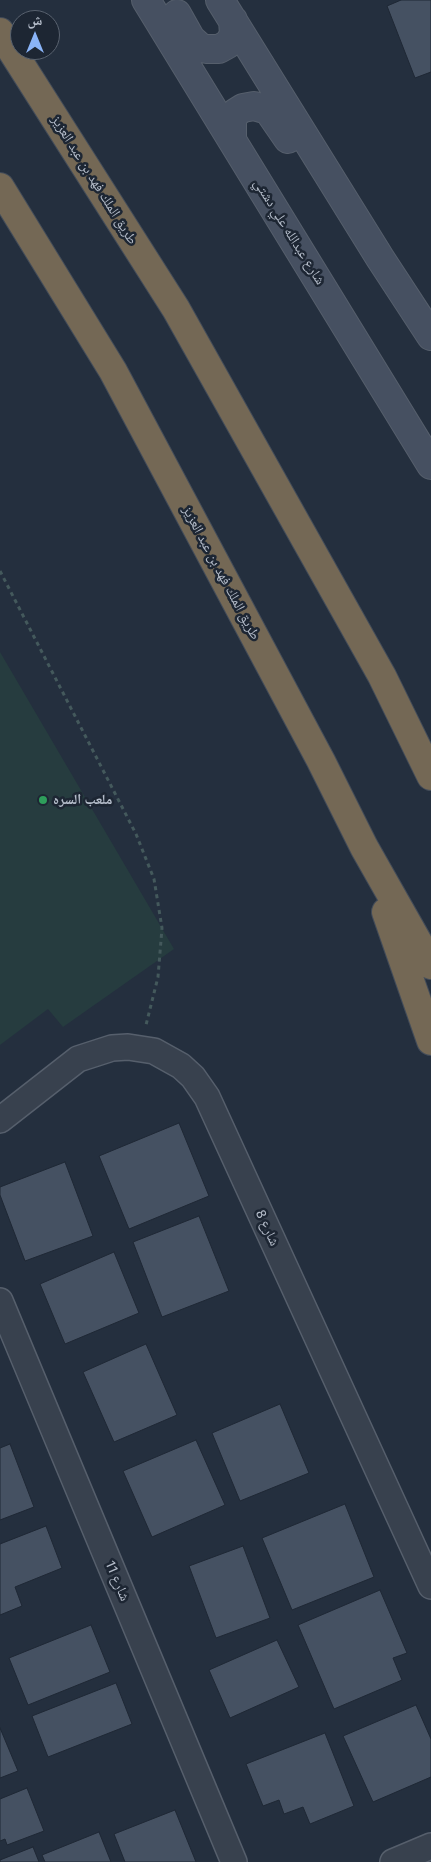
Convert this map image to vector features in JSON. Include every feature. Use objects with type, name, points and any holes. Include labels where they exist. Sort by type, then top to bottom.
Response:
[{"type":"highway","name":"طريق الملك فهد بن عبد العزيز","points":[[0,32],[176,309],[382,676],[431,776]]},
{"type":"highway","name":"طريق الملك فهد بن عبد العزيز","points":[[0,188],[113,371],[321,761],[364,847],[431,965]]},
{"type":"highway","points":[[364,847],[431,1040]]},
{"type":"main road","name":"شارع عبدالله علي دشتي","points":[[146,0],[431,465]]},
{"type":"main road","points":[[168,0],[191,39],[201,48],[219,49],[228,44],[234,34],[227,10]]},
{"type":"main road","points":[[227,10],[380,258],[431,336]]},
{"type":"main road","points":[[232,139],[232,121],[238,111],[254,106],[268,110],[331,208],[346,226],[380,258]]},
{"type":"street","name":"شارع 8","points":[[0,1120],[78,1059],[112,1048],[141,1048],[154,1051],[181,1066],[193,1077],[207,1097],[431,1586]]},
{"type":"street","name":"شارع 11","points":[[0,1301],[234,1862]]},
{"type":"street","points":[[393,1862],[431,1846]]},
{"type":"path","points":[[0,571],[136,834],[154,879],[162,928],[158,977],[141,1048]]},
{"type":"green space","name":"ملعب السره","points":[[0,652],[174,949],[63,1027],[48,1009],[0,1045]]},
{"type":"building","points":[[401,0],[431,0],[431,72],[415,78],[387,6]]},
{"type":"building","points":[[179,1123],[209,1196],[129,1229],[99,1156]]},
{"type":"building","points":[[65,1162],[93,1236],[25,1261],[0,1195],[0,1187]]},
{"type":"building","points":[[199,1216],[229,1291],[162,1317],[133,1242]]},
{"type":"building","points":[[114,1252],[139,1313],[65,1344],[40,1284]]},
{"type":"building","points":[[146,1344],[177,1415],[114,1442],[83,1372]]},
{"type":"building","points":[[280,1404],[309,1473],[240,1501],[212,1433]]},
{"type":"building","points":[[196,1440],[225,1505],[152,1537],[123,1471]]},
{"type":"building","points":[[10,1444],[34,1507],[0,1520],[0,1448]]},
{"type":"building","points":[[345,1504],[374,1577],[292,1610],[262,1538]]},
{"type":"building","points":[[46,1526],[62,1568],[15,1587],[22,1606],[0,1615],[0,1544]]},
{"type":"building","points":[[243,1546],[270,1618],[216,1638],[189,1566]]},
{"type":"building","points":[[380,1590],[407,1653],[393,1658],[402,1680],[334,1709],[298,1625]]},
{"type":"building","points":[[91,1625],[110,1672],[28,1705],[9,1658]]},
{"type":"building","points":[[277,1640],[299,1687],[230,1718],[209,1670]]},
{"type":"building","points":[[116,1683],[132,1724],[48,1757],[32,1716]]},
{"type":"building","points":[[416,1705],[431,1739],[431,1777],[373,1802],[343,1736]]},
{"type":"building","points":[[0,1728],[18,1771],[0,1778]]},
{"type":"building","points":[[325,1733],[354,1806],[310,1824],[303,1807],[284,1814],[279,1800],[263,1806],[246,1764]]},
{"type":"building","points":[[27,1788],[44,1831],[7,1845],[5,1839],[0,1841],[0,1799]]},
{"type":"building","points":[[175,1810],[196,1862],[125,1862],[114,1834]]},
{"type":"building","points":[[99,1832],[111,1862],[45,1862],[42,1855]]},
{"type":"building","points":[[33,1847],[39,1862],[0,1862],[0,1860]]},
{"type":"place","name":"ملعب السره","points":[[43,800]]}]
